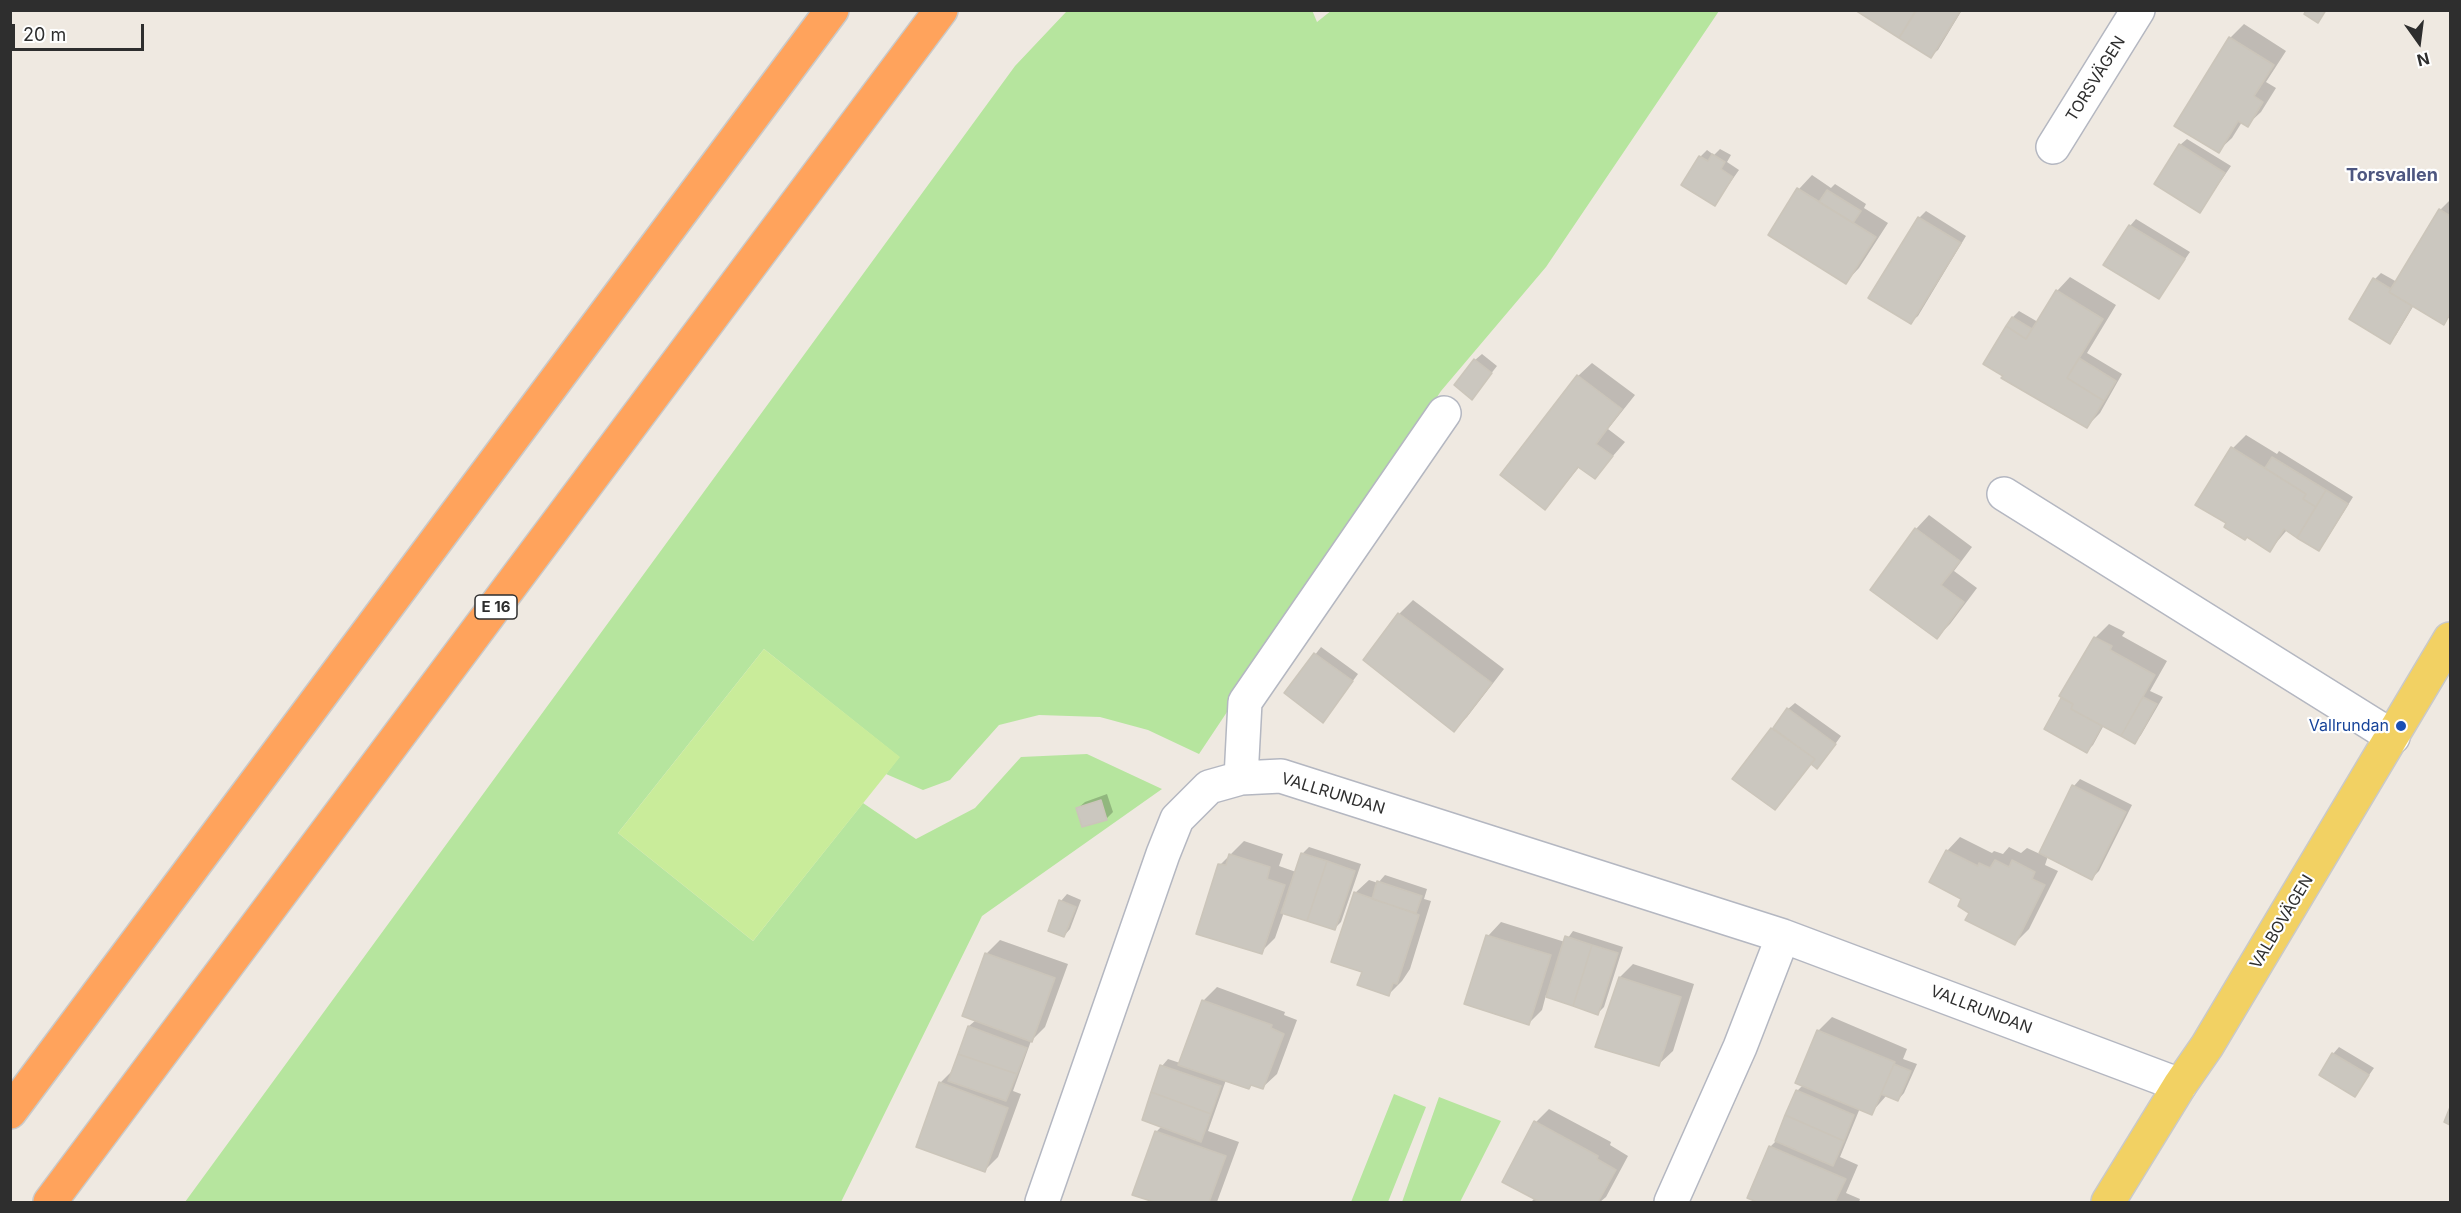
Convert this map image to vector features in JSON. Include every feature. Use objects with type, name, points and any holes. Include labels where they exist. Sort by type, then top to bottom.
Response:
[{"type":"highway","points":[[10,1112],[832,10]]},
{"type":"highway","name":"E 16","points":[[50,1203],[941,10]]},
{"type":"main road","name":"VALBOVÄGEN","points":[[2108,1203],[2180,1085],[2207,1046],[2451,639]]},
{"type":"street","name":"TORSVÄGEN","points":[[2053,147],[2138,10]]},
{"type":"street","points":[[1241,778],[1245,702],[1444,413]]},
{"type":"street","points":[[2004,494],[2393,737]]},
{"type":"street","name":"VALLRUNDAN","points":[[1042,1203],[1163,854],[1178,819],[1199,795],[1209,788],[1241,778],[1281,776],[1783,936],[2180,1085]]},
{"type":"street","points":[[1671,1203],[1740,1047],[1783,936]]},
{"type":"green space","points":[[1072,10],[1312,10],[1317,22],[1332,10],[1719,11],[1546,267],[1441,391],[1199,754],[1148,730],[1100,717],[1039,715],[999,725],[950,780],[923,790],[886,774],[899,757],[764,649],[618,833],[753,941],[863,803],[916,839],[975,808],[1021,757],[1087,754],[1162,789],[982,916],[841,1202],[185,1202],[1015,66],[1066,12]]},
{"type":"green space","points":[[764,649],[900,757],[753,941],[618,833]]},
{"type":"green space","points":[[1394,1094],[1426,1107],[1388,1202],[1351,1202]]},
{"type":"green space","points":[[1439,1097],[1501,1121],[1460,1202],[1402,1202]]},
{"type":"building","points":[[1855,10],[1916,10],[1916,11],[1899,38]]},
{"type":"building","points":[[1916,10],[1961,10],[1931,58],[1899,38]]},
{"type":"building","points":[[2306,10],[2326,10],[2318,23],[2304,14]]},
{"type":"building","points":[[2229,37],[2274,65],[2254,96],[2263,102],[2248,127],[2238,121],[2219,153],[2174,126]]},
{"type":"building","points":[[2179,144],[2225,173],[2200,213],[2154,184]]},
{"type":"building","points":[[1712,154],[1725,162],[1721,169],[1733,177],[1715,206],[1681,185],[1699,156],[1708,161]]},
{"type":"building","points":[[1797,188],[1876,237],[1846,284],[1768,235]]},
{"type":"building","points":[[1827,190],[1861,211],[1853,223],[1819,202]]},
{"type":"building","points":[[2439,209],[2450,216],[2450,314],[2444,325],[2389,292]]},
{"type":"building","points":[[1918,217],[1961,243],[1911,324],[1868,298]]},
{"type":"building","points":[[2129,225],[2185,259],[2159,299],[2103,265]]},
{"type":"building","points":[[2373,278],[2391,289],[2389,292],[2412,306],[2390,344],[2349,319]]},
{"type":"building","points":[[2056,290],[2103,319],[2067,378],[2104,401],[2087,428],[2001,378],[2003,376],[1983,364],[2006,326],[2026,339]]},
{"type":"building","points":[[2012,317],[2032,329],[2026,339],[2006,326]]},
{"type":"building","points":[[2079,358],[2116,381],[2104,401],[2067,378]]},
{"type":"building","points":[[1474,359],[1492,373],[1472,400],[1454,385]]},
{"type":"building","points":[[1577,375],[1622,409],[1596,444],[1613,456],[1595,479],[1578,467],[1545,510],[1500,475]]},
{"type":"building","points":[[2231,447],[2306,494],[2303,499],[2316,507],[2297,538],[2284,529],[2270,552],[2247,537],[2245,540],[2224,527],[2226,523],[2195,505]]},
{"type":"building","points":[[2272,457],[2326,490],[2316,507],[2303,499],[2306,494],[2265,468]]},
{"type":"building","points":[[2326,490],[2348,504],[2319,551],[2297,538]]},
{"type":"building","points":[[1915,528],[1960,561],[1941,585],[1964,602],[1937,639],[1870,590]]},
{"type":"building","points":[[1398,613],[1492,683],[1454,732],[1363,660]]},
{"type":"building","points":[[2094,637],[2112,646],[2110,650],[2155,675],[2121,736],[2071,709],[2073,704],[2059,696]]},
{"type":"building","points":[[1314,653],[1353,681],[1323,723],[1284,693]]},
{"type":"building","points":[[2143,697],[2157,704],[2135,744],[2121,736]]},
{"type":"building","points":[[2061,698],[2073,704],[2071,709],[2102,726],[2087,753],[2044,729]]},
{"type":"building","points":[[1787,708],[1836,744],[1817,769],[1811,764],[1815,759],[1773,728]]},
{"type":"building","points":[[1771,728],[1815,759],[1775,810],[1732,779]]},
{"type":"building","points":[[2072,785],[2126,812],[2092,880],[2039,853]]},
{"type":"building","points":[[1101,800],[1107,820],[1082,827],[1076,808]]},
{"type":"building","points":[[1946,850],[1978,866],[1979,863],[1990,868],[1995,860],[2009,867],[2012,860],[2035,872],[2032,879],[2045,885],[2015,945],[1965,920],[1969,913],[1958,906],[1961,899],[1929,882]]},
{"type":"building","points":[[1301,853],[1327,861],[1307,921],[1281,913]]},
{"type":"building","points":[[1229,854],[1270,867],[1267,879],[1285,885],[1262,954],[1196,934],[1218,864],[1226,865]]},
{"type":"building","points":[[1327,861],[1355,871],[1335,930],[1307,921]]},
{"type":"building","points":[[1377,881],[1422,896],[1416,913],[1372,899]]},
{"type":"building","points":[[1354,892],[1419,915],[1397,984],[1393,983],[1389,996],[1357,985],[1362,972],[1331,962]]},
{"type":"building","points":[[1059,900],[1076,907],[1064,937],[1048,931]]},
{"type":"building","points":[[1486,935],[1551,955],[1529,1025],[1464,1004]]},
{"type":"building","points":[[1565,936],[1592,945],[1573,1006],[1546,997]]},
{"type":"building","points":[[1592,945],[1618,953],[1598,1015],[1573,1006]]},
{"type":"building","points":[[985,953],[1055,978],[1032,1042],[962,1016]]},
{"type":"building","points":[[1619,977],[1681,997],[1659,1066],[1595,1047]]},
{"type":"building","points":[[1202,1000],[1272,1025],[1271,1028],[1284,1034],[1263,1089],[1251,1085],[1249,1089],[1178,1065]]},
{"type":"building","points":[[968,1026],[1027,1048],[1017,1074],[958,1054]]},
{"type":"building","points":[[1817,1030],[1895,1062],[1872,1115],[1795,1083]]},
{"type":"building","points":[[2332,1053],[2369,1075],[2355,1097],[2319,1075]]},
{"type":"building","points":[[958,1054],[1017,1074],[1006,1101],[948,1081]]},
{"type":"building","points":[[1894,1064],[1911,1071],[1898,1101],[1881,1094]]},
{"type":"building","points":[[1160,1065],[1221,1086],[1211,1114],[1151,1092]]},
{"type":"building","points":[[939,1082],[1008,1108],[985,1172],[916,1147]]},
{"type":"building","points":[[1796,1090],[1854,1115],[1844,1141],[1785,1115]]},
{"type":"building","points":[[1151,1092],[1211,1114],[1201,1142],[1142,1120]]},
{"type":"building","points":[[2450,1107],[2450,1125],[2444,1122]]},
{"type":"building","points":[[1785,1115],[1844,1141],[1833,1166],[1775,1141]]},
{"type":"building","points":[[1534,1121],[1598,1156],[1597,1159],[1616,1170],[1598,1202],[1540,1202],[1502,1182]]},
{"type":"building","points":[[1155,1131],[1226,1156],[1209,1202],[1154,1202],[1132,1195]]},
{"type":"building","points":[[1769,1146],[1846,1179],[1835,1202],[1757,1202],[1747,1198]]},
{"type":"place","name":"Vallrundan","points":[[2401,726]]},
{"type":"district","name":"Torsvallen","points":[[2392,176]]}]
